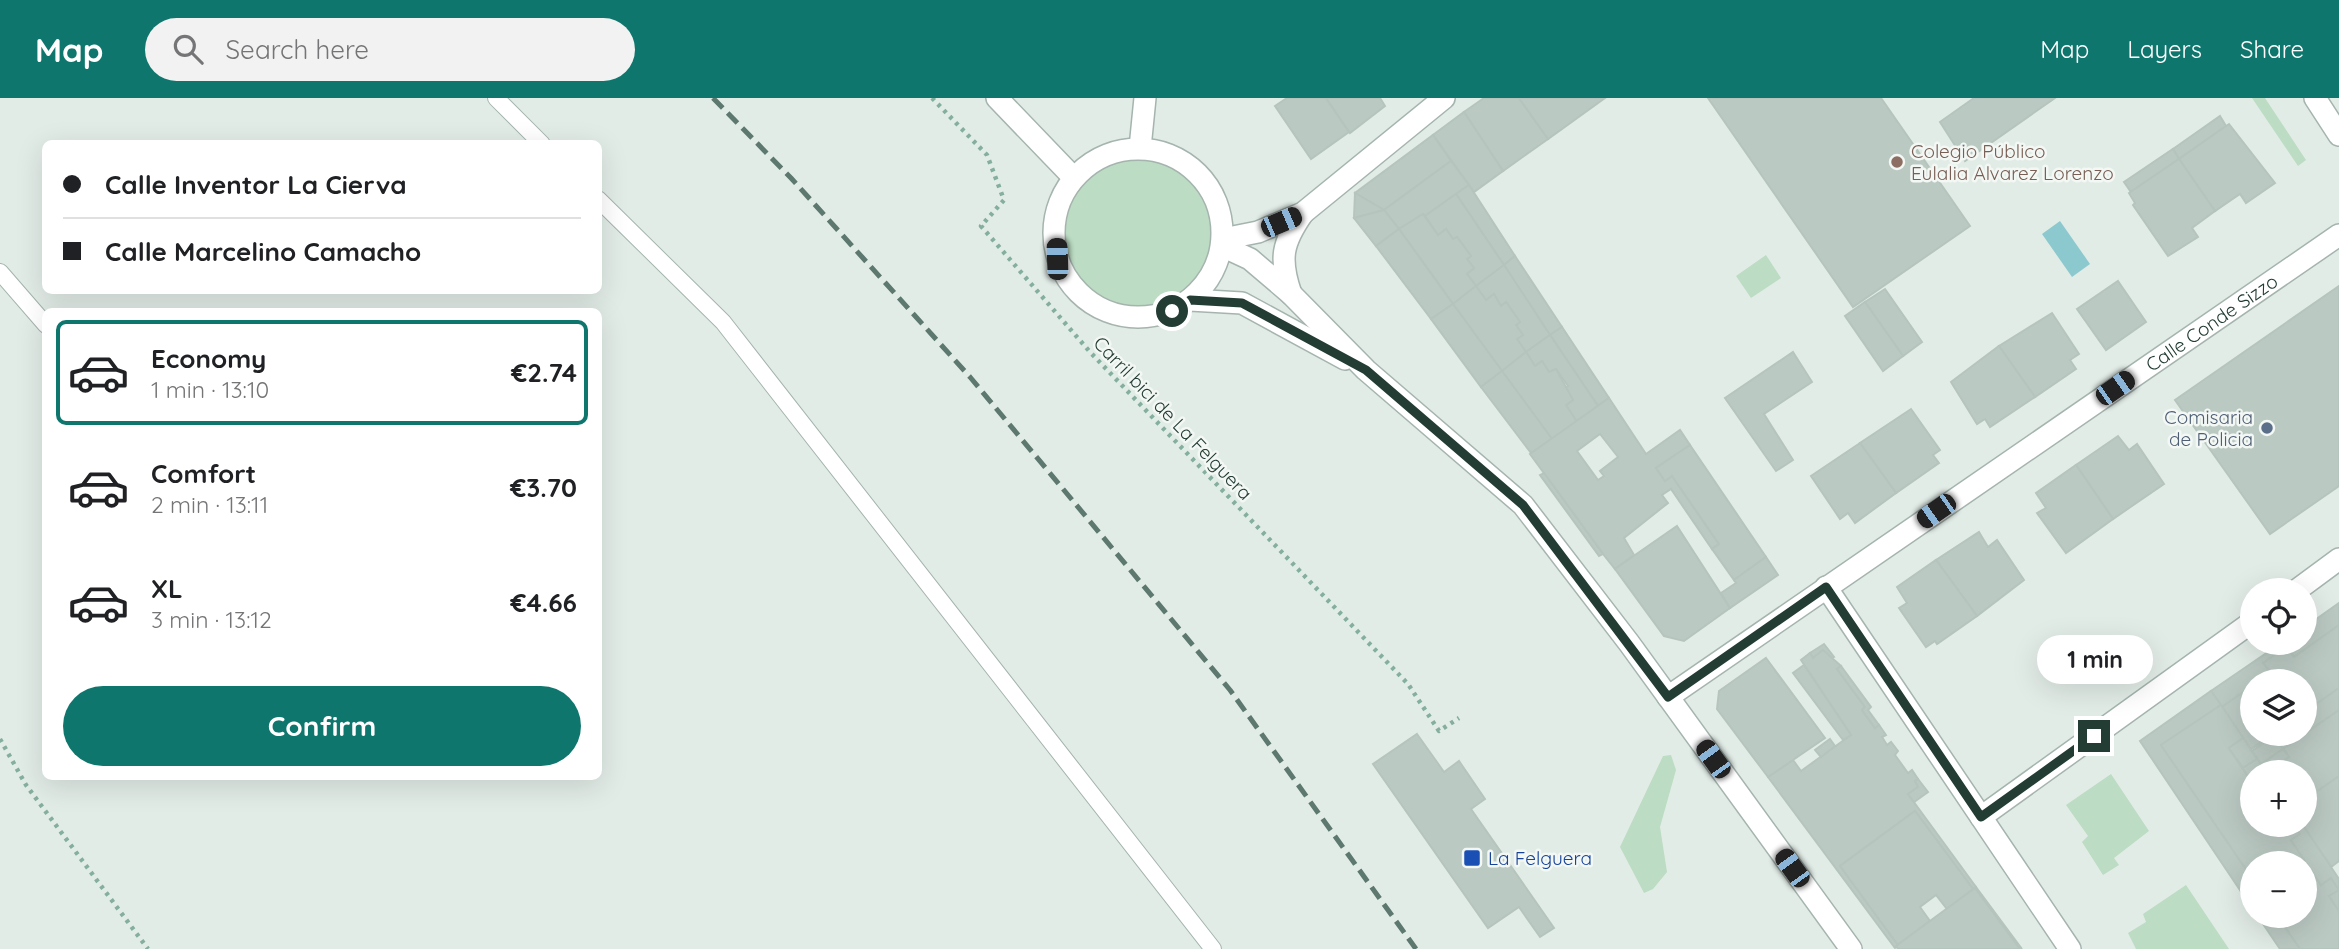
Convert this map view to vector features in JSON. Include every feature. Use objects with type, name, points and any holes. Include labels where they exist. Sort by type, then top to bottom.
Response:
[{"type":"street","points":[[997,98],[1073,177]]},
{"type":"street","points":[[1140,148],[1145,98]]},
{"type":"street","points":[[1291,295],[1283,270],[1286,237],[1303,213],[1444,98]]},
{"type":"street","points":[[2315,98],[2339,135]]},
{"type":"street","points":[[1140,148],[1184,161],[1213,191],[1223,242],[1211,277],[1190,300],[1172,311],[1149,317],[1113,313],[1075,289],[1057,259],[1055,213],[1073,177],[1102,155],[1140,148]]},
{"type":"street","points":[[1223,242],[1258,232],[1303,213]]},
{"type":"street","name":"Calle Conde Sizzo","points":[[1668,697],[2339,235]]},
{"type":"street","points":[[1223,242],[1250,259],[1291,295],[1366,370],[1523,505],[1668,697],[1851,949]]},
{"type":"street","points":[[1190,300],[1242,303],[1366,370]]},
{"type":"street","points":[[2313,578],[2339,559]]},
{"type":"street","points":[[1826,587],[2070,949]]},
{"type":"street","points":[[1981,817],[2240,631]]},
{"type":"lane","points":[[496,98],[538,140]]},
{"type":"lane","points":[[602,203],[723,322],[1213,949]]},
{"type":"lane","points":[[0,272],[42,321]]},
{"type":"path","name":"Carril bici de La Felguera","points":[[932,98],[987,155],[1004,200],[981,226],[1090,352],[1408,684],[1439,731],[1459,718]]},
{"type":"path","points":[[0,738],[26,785],[148,949]]},
{"type":"green space","points":[[2252,98],[2265,98],[2306,160],[2298,166]]},
{"type":"green space","points":[[1138,149],[1170,156],[1197,174],[1215,201],[1222,233],[1215,265],[1197,292],[1170,310],[1138,317],[1106,310],[1079,292],[1061,265],[1054,233],[1061,201],[1079,174],[1106,156]]},
{"type":"green space","points":[[1766,255],[1781,278],[1751,298],[1736,276]]},
{"type":"green space","points":[[1671,755],[1676,770],[1660,827],[1667,872],[1653,889],[1644,893],[1620,847],[1663,756]]},
{"type":"green space","points":[[2111,774],[2149,831],[2114,858],[2119,865],[2103,875],[2082,842],[2088,836],[2066,805]]},
{"type":"green space","points":[[2186,885],[2229,949],[2136,949],[2128,933],[2146,922],[2143,914]]},
{"type":"water","points":[[2060,221],[2090,264],[2072,277],[2042,234]]},
{"type":"building","points":[[1287,98],[1326,98],[1349,132],[1311,159],[1275,106]]},
{"type":"building","points":[[1326,98],[1380,98],[1385,106],[1350,133]]},
{"type":"building","points":[[1484,98],[1519,98],[1548,139],[1503,171],[1464,112]]},
{"type":"building","points":[[1519,98],[1605,98],[1548,139]]},
{"type":"building","points":[[1708,98],[1881,98],[1970,226],[1853,307]]},
{"type":"building","points":[[1974,98],[2055,98],[1965,161],[1940,122]]},
{"type":"building","points":[[1464,112],[1503,171],[1474,192],[1433,135]]},
{"type":"building","points":[[2220,116],[2226,126],[2179,159],[2173,149]]},
{"type":"building","points":[[2229,124],[2275,183],[2246,203],[2240,194],[2215,211],[2179,159]]},
{"type":"building","points":[[1433,135],[1451,161],[1384,210],[1355,193]]},
{"type":"building","points":[[2173,149],[2179,159],[2131,192],[2124,182]]},
{"type":"building","points":[[2179,159],[2215,211],[2192,228],[2198,237],[2168,256],[2133,205],[2135,203],[2129,193]]},
{"type":"building","points":[[1451,161],[1469,185],[1425,216],[1423,214],[1399,229],[1384,210]]},
{"type":"building","points":[[1469,185],[1515,256],[1504,265],[1456,194]]},
{"type":"building","points":[[1355,193],[1384,210],[1354,218]]},
{"type":"building","points":[[1456,194],[1504,265],[1476,286],[1467,274],[1474,268],[1467,259],[1471,256],[1457,237],[1453,239],[1446,229],[1438,235],[1425,216]]},
{"type":"building","points":[[1384,210],[1399,229],[1376,246],[1354,218]]},
{"type":"building","points":[[1423,214],[1438,235],[1446,229],[1453,239],[1457,237],[1471,256],[1467,259],[1474,268],[1467,274],[1476,286],[1453,304],[1399,229]]},
{"type":"building","points":[[1399,229],[1453,304],[1431,319],[1376,246]]},
{"type":"building","points":[[1515,256],[1562,327],[1550,335],[1504,265]]},
{"type":"building","points":[[1504,265],[1550,335],[1526,352],[1517,339],[1523,335],[1516,325],[1520,322],[1506,302],[1501,306],[1494,294],[1486,300],[1476,286]]},
{"type":"building","points":[[2118,281],[2146,322],[2106,350],[2077,309]]},
{"type":"building","points":[[1476,286],[1486,300],[1494,294],[1501,306],[1506,302],[1520,322],[1516,325],[1523,335],[1517,339],[1526,352],[1502,371],[1453,304]]},
{"type":"building","name":"Comisaria de Policia","points":[[2339,286],[2339,486],[2270,534],[2175,400]]},
{"type":"building","points":[[1885,289],[1922,342],[1903,356],[1865,302]]},
{"type":"building","points":[[1865,302],[1903,356],[1883,371],[1845,316]]},
{"type":"building","points":[[1453,304],[1502,371],[1481,387],[1431,319]]},
{"type":"building","points":[[2052,313],[2079,354],[2070,360],[2076,369],[2035,397],[1999,346]]},
{"type":"building","points":[[1562,327],[1609,398],[1598,406],[1550,335]]},
{"type":"building","points":[[1550,335],[1598,406],[1577,422],[1566,405],[1573,400],[1565,388],[1568,386],[1556,369],[1549,372],[1542,361],[1535,366],[1526,352]]},
{"type":"building","points":[[1999,346],[2035,397],[1990,427],[1985,419],[1977,424],[1951,382]]},
{"type":"building","points":[[1526,352],[1535,366],[1542,361],[1549,372],[1556,369],[1573,400],[1566,405],[1577,422],[1552,439],[1502,371]]},
{"type":"building","points":[[1793,352],[1812,382],[1764,414],[1793,460],[1776,471],[1725,398]]},
{"type":"building","points":[[1502,371],[1552,439],[1531,453],[1481,387]]},
{"type":"building","points":[[1609,398],[1646,454],[1680,430],[1690,445],[1656,468],[1665,481],[1672,476],[1719,544],[1712,549],[1671,489],[1662,495],[1668,503],[1624,538],[1634,555],[1615,569],[1530,454]],"holes":[[[1600,434],[1618,457],[1600,471],[1604,476],[1598,480],[1577,451]]]},
{"type":"building","points":[[1911,409],[1940,450],[1933,455],[1939,463],[1896,493],[1860,443]]},
{"type":"building","points":[[2118,436],[2129,450],[2137,444],[2164,484],[2113,519],[2076,465]]},
{"type":"building","points":[[1860,443],[1896,493],[1855,523],[1848,513],[1840,519],[1811,476]]},
{"type":"building","points":[[1690,445],[1766,557],[1734,580],[1712,549],[1719,544],[1672,476],[1665,481],[1656,468]]},
{"type":"building","points":[[2076,465],[2113,519],[2066,553],[2037,513],[2046,508],[2036,493]]},
{"type":"building","points":[[1544,473],[1603,554],[1599,556],[1540,475]]},
{"type":"building","points":[[1677,526],[1730,608],[1684,641],[1664,636],[1615,569]]},
{"type":"building","points":[[1979,532],[1988,547],[1997,540],[2024,580],[1977,616],[1936,560]]},
{"type":"building","points":[[1766,557],[1778,575],[1730,608],[1721,593]]},
{"type":"building","points":[[1936,560],[1977,616],[1937,644],[1935,641],[1926,647],[1899,608],[1907,603],[1897,587]]},
{"type":"building","points":[[2339,603],[2339,625],[2317,641],[2317,619]]},
{"type":"building","points":[[2339,625],[2339,688],[2317,704],[2317,669],[2268,669],[2263,663],[2274,655],[2317,655],[2317,641]]},
{"type":"building","points":[[1824,644],[1834,657],[1830,659],[1823,650],[1813,658],[1810,653]]},
{"type":"building","points":[[1823,650],[1841,666],[1837,669],[1865,707],[1862,710],[1875,728],[1879,725],[1886,735],[1882,737],[1887,745],[1891,742],[1898,751],[1895,755],[1908,773],[1912,770],[1918,779],[1915,781],[1918,787],[1908,794],[1976,887],[1973,889],[1915,811],[1840,866],[1898,945],[1895,948],[1768,777],[1793,760],[1801,771],[1851,735],[1801,660],[1810,653],[1813,658]]},
{"type":"building","points":[[2264,655],[2274,655],[2263,663],[2268,669],[2243,669]]},
{"type":"building","points":[[1766,658],[1825,738],[1768,777],[1717,709],[1719,691]]},
{"type":"building","points":[[1804,665],[1851,735],[1843,740],[1793,673]]},
{"type":"building","points":[[1841,666],[1871,707],[1868,710],[1879,725],[1875,728],[1862,710],[1865,707],[1837,669]]},
{"type":"building","points":[[2240,671],[2240,694],[2222,707],[2211,691]]},
{"type":"building","points":[[2339,688],[2339,710],[2317,725],[2317,704]]},
{"type":"building","points":[[2211,691],[2221,705],[2161,745],[2240,860],[2240,890],[2140,741]]},
{"type":"building","points":[[2240,694],[2240,733],[2222,707]]},
{"type":"building","points":[[2221,705],[2240,734],[2240,740],[2229,748],[2240,765],[2240,837],[2296,837],[2291,840],[2298,851],[2240,851],[2240,860],[2161,745]]},
{"type":"building","points":[[2339,710],[2339,776],[2317,792],[2317,760],[2284,760],[2289,757],[2283,749],[2287,746],[2317,746],[2317,725]]},
{"type":"building","name":"La Felguera","points":[[1417,734],[1444,772],[1459,761],[1485,799],[1471,809],[1554,928],[1540,937],[1519,907],[1488,928],[1373,764]]},
{"type":"building","points":[[1830,739],[1835,746],[1821,757],[1815,750]]},
{"type":"building","points":[[2240,740],[2240,746],[2248,746],[2257,759],[2240,760],[2240,764],[2229,748]]},
{"type":"building","points":[[2259,746],[2281,746],[2283,749],[2267,760],[2258,760],[2252,751]]},
{"type":"building","points":[[2283,749],[2289,757],[2284,760],[2267,760]]},
{"type":"building","points":[[2339,776],[2339,861],[2331,867],[2311,837],[2317,837],[2317,792]]},
{"type":"building","points":[[1918,779],[1928,792],[1914,802],[1908,794],[1918,787],[1915,781]]},
{"type":"building","points":[[1915,811],[1973,889],[1947,909],[1936,895],[1920,907],[1930,921],[1898,945],[1840,866]]},
{"type":"building","points":[[2296,837],[2311,837],[2339,879],[2339,890],[2331,878],[2321,885],[2317,879],[2317,851],[2298,851],[2291,840]]},
{"type":"building","points":[[2331,878],[2339,890],[2329,896],[2339,911],[2339,949],[2300,949],[2285,928],[2317,928],[2317,879],[2321,885]]},
{"type":"building","points":[[1976,887],[2022,949],[1975,888]]},
{"type":"building","points":[[1975,888],[2020,949],[1898,949],[1896,946]]},
{"type":"building","points":[[2339,890],[2339,911],[2329,896]]},
{"type":"building","points":[[2266,928],[2285,928],[2300,949],[2280,949]]},
{"type":"railway","points":[[713,98],[791,178],[970,377],[1230,690],[1416,949]]},
{"type":"place","name":"Colegio Público Eulalia Alvarez Lorenzo","points":[[1897,162]]},
{"type":"place","name":"Comisaria de Policia","points":[[2267,428]]},
{"type":"place","name":"La Felguera","points":[[1472,858]]},
{"type":"route","points":[[1172,311],[1190,300],[1242,303],[1366,370],[1523,505],[1668,697],[1826,587],[1981,817],[2094,736]]}]
